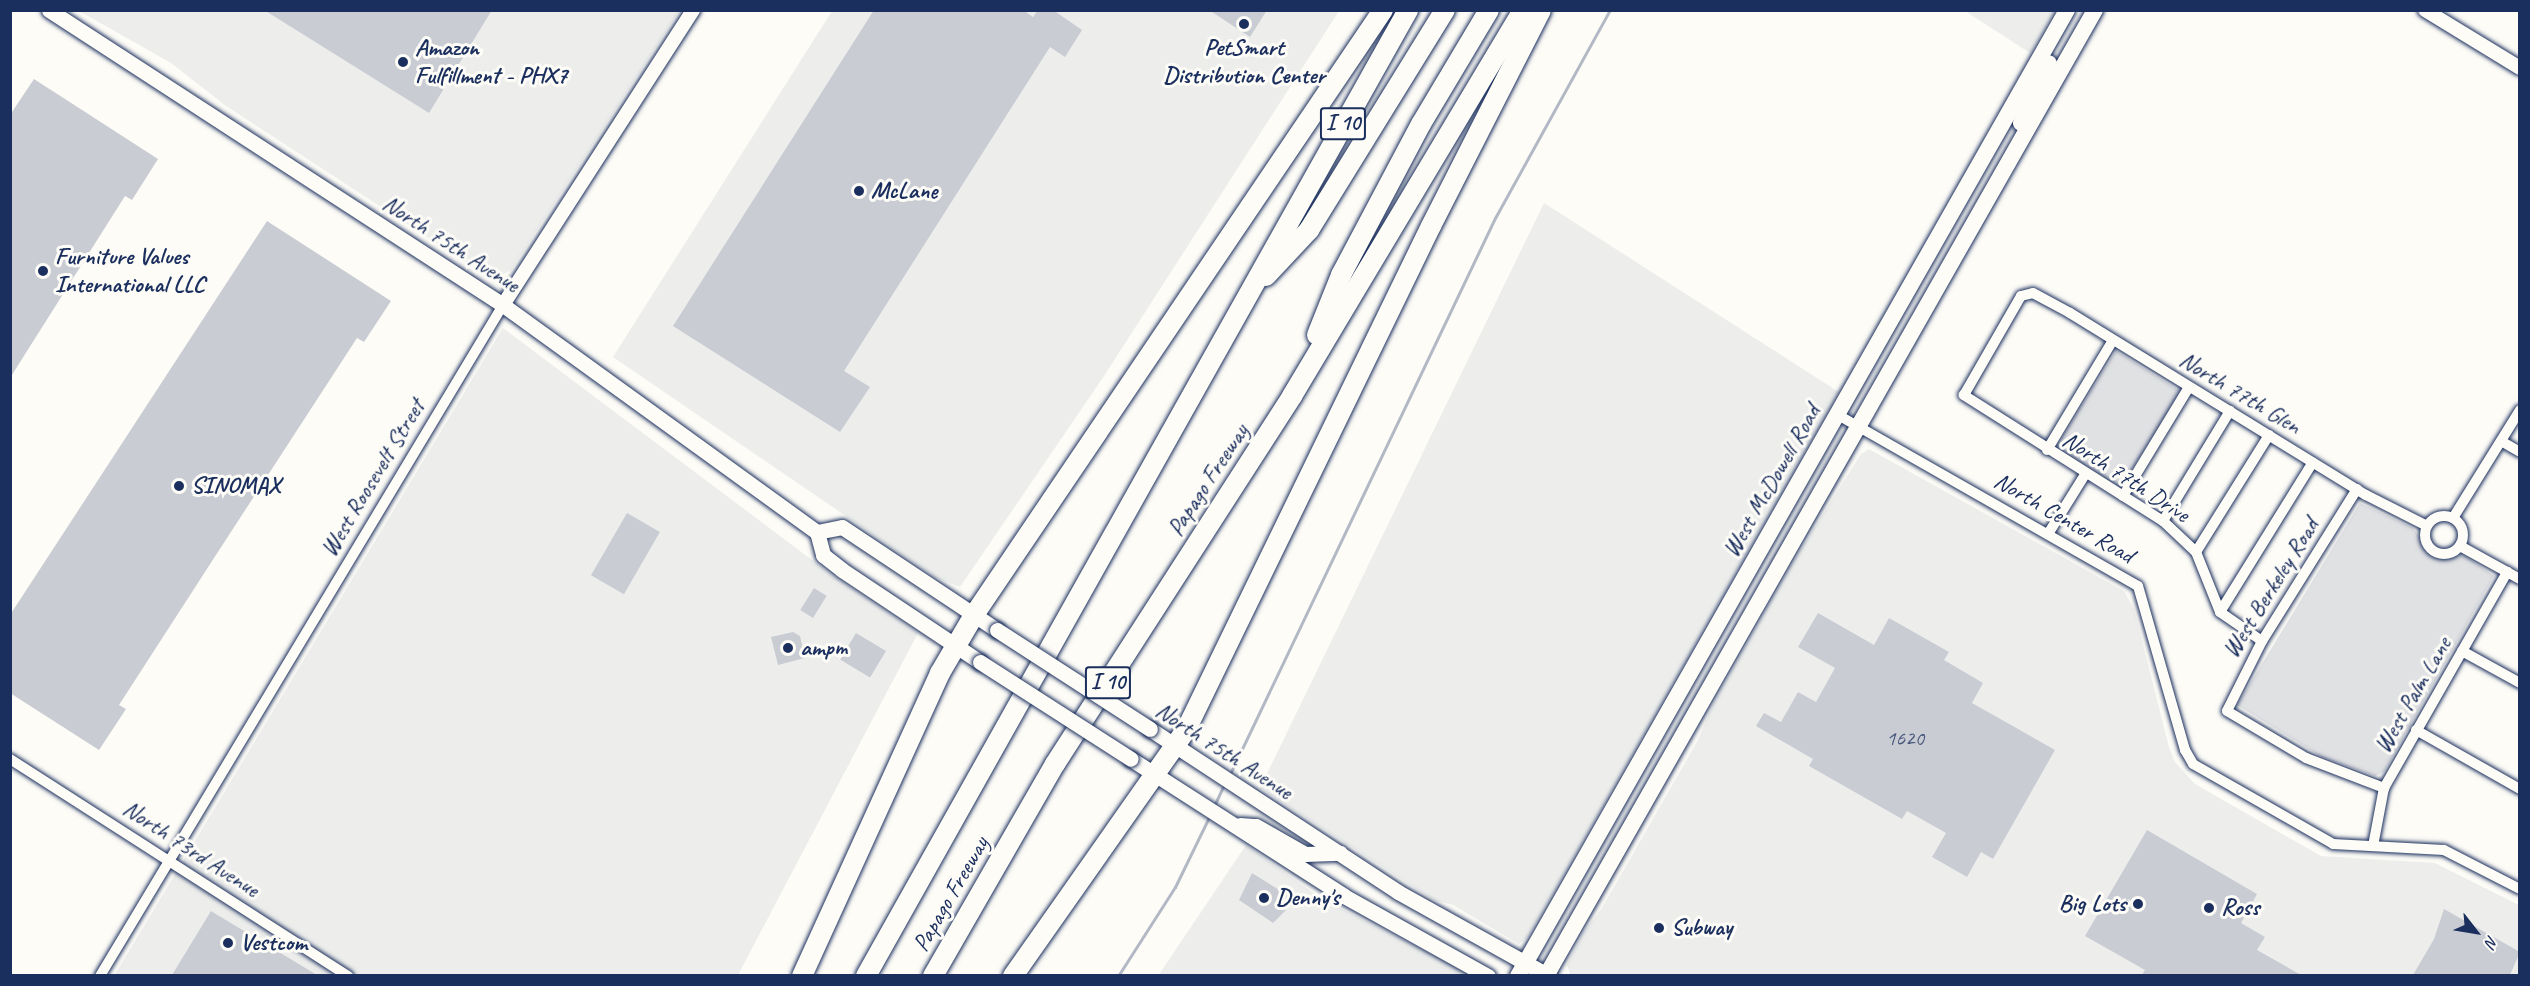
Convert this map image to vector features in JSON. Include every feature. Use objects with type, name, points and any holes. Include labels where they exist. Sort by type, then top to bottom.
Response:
[{"type":"highway","points":[[802,975],[956,645],[974,615],[1383,10]]},
{"type":"highway","name":"Papago Freeway","points":[[866,975],[1065,627],[1245,299],[1408,10]]},
{"type":"highway","points":[[1245,299],[1309,230],[1445,10]]},
{"type":"highway","points":[[1292,396],[1341,276],[1421,124],[1489,10]]},
{"type":"highway","name":"Papago Freeway","points":[[933,975],[1056,764],[1292,396],[1523,10]]},
{"type":"highway","points":[[1013,975],[1156,776],[1175,746],[1541,10]]},
{"type":"main road","name":"North 75th Avenue","points":[[49,10],[503,305],[817,532],[842,527],[1214,772],[1522,969],[1548,975]]},
{"type":"main road","name":"West McDowell Road","points":[[1522,969],[2067,10]]},
{"type":"main road","name":"West McDowell Road","points":[[1548,975],[2095,10]]},
{"type":"main road","points":[[2019,142],[2022,115],[2050,58],[2048,44]]},
{"type":"main road","points":[[1969,182],[1989,195]]},
{"type":"main road","points":[[817,532],[823,555],[980,662],[1344,896],[1488,975]]},
{"type":"main road","points":[[1231,822],[1256,826],[1305,854],[1340,853]]},
{"type":"street","name":"West Roosevelt Street","points":[[100,975],[503,305],[693,10]]},
{"type":"street","points":[[2425,10],[2442,15],[2520,68]]},
{"type":"street","name":"North 77th Glen","points":[[1964,395],[2014,303],[2033,293],[2357,489],[2427,526]]},
{"type":"street","points":[[2047,450],[2113,340]]},
{"type":"street","points":[[2123,496],[2190,387]]},
{"type":"street","name":"North 77th Drive","points":[[1964,395],[2047,450],[2163,521],[2196,552],[2220,612]]},
{"type":"street","points":[[2453,518],[2520,410]]},
{"type":"street","points":[[2163,521],[2230,411]]},
{"type":"street","name":"North Center Road","points":[[1838,415],[2138,586],[2185,750],[2193,764],[2319,838],[2344,848],[2373,846],[2444,850],[2520,889]]},
{"type":"street","points":[[2196,552],[2269,435]]},
{"type":"street","points":[[2501,441],[2520,452]]},
{"type":"street","points":[[2262,641],[2220,612],[2313,462]]},
{"type":"street","points":[[2048,534],[2086,473]]},
{"type":"street","name":"West Berkeley Road","points":[[2357,489],[2262,641],[2227,711],[2306,758],[2384,788]]},
{"type":"street","points":[[2435,518],[2453,518],[2463,533],[2460,546],[2448,554],[2434,552],[2426,542],[2427,526],[2435,518]]},
{"type":"street","points":[[2460,546],[2520,579]]},
{"type":"street","name":"West Palm Lane","points":[[2373,846],[2384,788],[2507,572]]},
{"type":"street","points":[[2463,651],[2520,684]]},
{"type":"street","points":[[2416,730],[2520,789]]},
{"type":"street","name":"North 73rd Avenue","points":[[10,759],[348,975]]},
{"type":"shaded area","points":[[79,11],[679,11],[511,270],[493,280],[226,106],[171,63]]},
{"type":"shaded area","points":[[832,11],[1339,11],[1104,376],[960,587],[935,577],[613,357]]},
{"type":"shaded area","points":[[1965,11],[2055,11],[2030,53]]},
{"type":"shaded area","points":[[1544,203],[1839,392],[1528,937],[1519,944],[1453,905],[1434,900],[1260,788]]},
{"type":"shaded area","points":[[503,328],[836,578],[918,633],[738,975],[114,976]]},
{"type":"shaded area","points":[[2116,351],[2180,391],[2120,488],[2056,448]]},
{"type":"shaded area","points":[[1869,449],[2124,591],[2134,609],[2169,747],[2175,762],[2195,784],[2321,856],[2435,863],[2519,905],[2519,975],[1571,976],[1567,965],[1583,933],[1602,908],[1698,740],[1713,704],[1791,565],[1861,454]]},
{"type":"shaded area","points":[[2360,503],[2413,528],[2434,557],[2465,556],[2494,576],[2384,772],[2375,776],[2322,757],[2237,705]]},
{"type":"shaded area","points":[[1246,845],[1322,899],[1472,975],[1158,976]]},
{"type":"building","name":"Amazon Fulfillment - PHX7","points":[[264,10],[492,10],[429,113]]},
{"type":"building","name":"McLane","points":[[874,10],[1023,10],[1033,17],[1038,10],[1053,10],[1082,30],[1065,57],[1050,47],[844,371],[870,387],[840,432],[673,326]]},
{"type":"building","name":"PetSmart Distribution Center","points":[[1209,10],[1267,10],[1250,37]]},
{"type":"building","name":"Furniture Values International LLC","points":[[34,79],[158,159],[132,200],[125,196],[10,378],[10,115]]},
{"type":"building","name":"SINOMAX","points":[[267,221],[391,301],[364,342],[357,338],[119,705],[126,709],[99,750],[10,693],[10,615]]},
{"type":"building","points":[[627,513],[660,532],[624,594],[591,575]]},
{"type":"building","points":[[814,588],[827,596],[813,618],[800,610]]},
{"type":"building","points":[[1818,613],[1874,645],[1889,618],[1949,652],[1944,660],[1983,683],[1972,703],[2055,750],[1993,859],[1981,852],[1967,877],[1932,857],[1946,833],[1907,811],[1902,819],[1809,766],[1813,759],[1756,726],[1764,713],[1781,722],[1798,692],[1816,702],[1835,668],[1798,647]]},
{"type":"building","name":"ampm","points":[[793,632],[800,636],[805,658],[778,665],[771,637]]},
{"type":"building","points":[[856,633],[886,651],[870,678],[840,660]]},
{"type":"building","points":[[2147,830],[2257,894],[2241,923],[2265,937],[2257,950],[2301,975],[2142,975],[2145,970],[2085,936]]},
{"type":"building","name":"Denny's","points":[[1252,873],[1289,896],[1282,908],[1286,910],[1273,923],[1239,900]]},
{"type":"building","points":[[2444,909],[2520,952],[2510,975],[2413,975],[2434,939]]},
{"type":"building","name":"Vestcom","points":[[211,911],[317,975],[172,975]]},
{"type":"waterway","points":[[1230,774],[1495,218],[1610,10]]},
{"type":"waterway","points":[[1214,806],[1224,785]]},
{"type":"waterway","points":[[1118,976],[1175,887],[1210,815]]},
{"type":"place","name":"PetSmart Distribution Center","points":[[1244,24]]},
{"type":"place","name":"Amazon Fulfillment - PHX7","points":[[403,62]]},
{"type":"place","name":"McLane","points":[[859,191]]},
{"type":"place","name":"Furniture Values International LLC","points":[[43,271]]},
{"type":"place","name":"SINOMAX","points":[[179,486]]},
{"type":"place","name":"ampm","points":[[788,648]]},
{"type":"place","name":"Denny's","points":[[1264,898]]},
{"type":"place","name":"Big Lots","points":[[2138,904]]},
{"type":"place","name":"Ross","points":[[2209,908]]},
{"type":"place","name":"Subway","points":[[1659,928]]},
{"type":"place","name":"Vestcom","points":[[228,943]]}]
